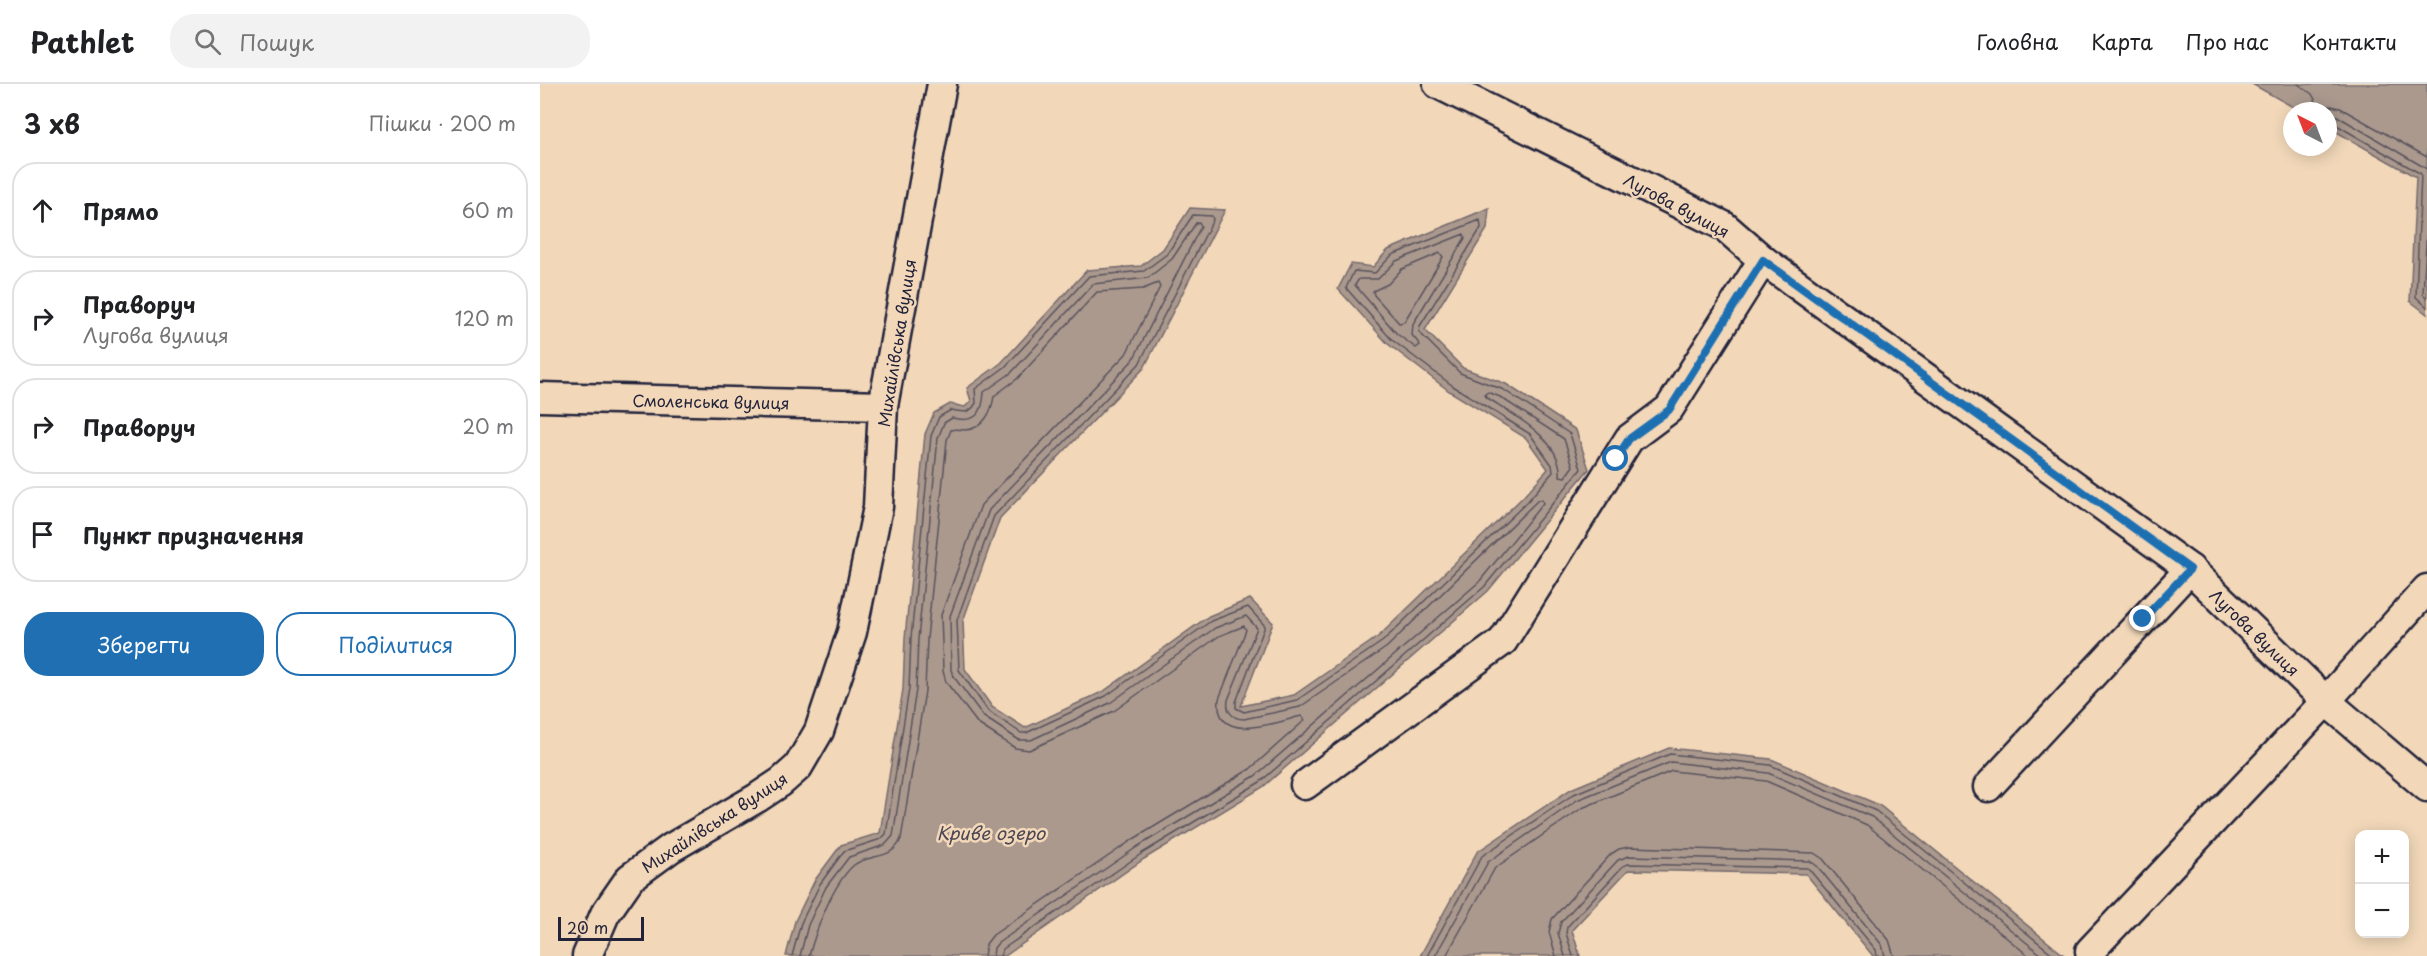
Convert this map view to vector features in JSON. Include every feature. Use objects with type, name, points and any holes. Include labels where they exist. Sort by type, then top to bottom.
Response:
[{"type":"street","name":"Михайлівська вулиця","points":[[587,956],[604,914],[630,878],[671,848],[758,798],[781,782],[798,767],[810,749],[833,691],[852,632],[866,573],[878,507],[883,406],[942,84]]},
{"type":"street","name":"Лугова вулиця","points":[[1438,84],[1724,226],[1763,260],[2190,569],[2326,701],[2427,788]]},
{"type":"street","points":[[1305,785],[1503,641],[1629,439],[1669,410],[1763,260]]},
{"type":"street","name":"Смоленська вулиця","points":[[540,397],[883,406]]},
{"type":"street","points":[[1988,787],[2190,569]]},
{"type":"street","points":[[2090,951],[2326,701],[2427,589]]},
{"type":"water","points":[[2252,84],[2427,84],[2427,314],[2410,301],[2416,177],[2337,132],[2337,102],[2284,102]]},
{"type":"water","name":"Криве озеро","points":[[1190,208],[1225,210],[1144,368],[1000,518],[963,621],[965,669],[992,707],[1025,728],[1104,691],[1209,616],[1250,599],[1273,623],[1241,706],[1294,695],[1379,636],[1523,497],[1548,469],[1526,438],[1449,391],[1388,344],[1338,289],[1351,264],[1373,267],[1388,250],[1489,208],[1487,229],[1425,330],[1463,368],[1506,384],[1576,430],[1589,469],[1488,591],[1263,787],[1144,859],[1005,956],[786,956],[795,921],[815,880],[841,845],[880,833],[903,689],[905,638],[925,434],[934,413],[950,404],[965,407],[971,401],[967,388],[1001,363],[1087,270],[1141,266],[1163,249]]},
{"type":"water","points":[[1669,748],[1771,759],[1879,805],[2065,956],[1873,956],[1806,874],[1628,870],[1572,930],[1580,956],[1420,956],[1477,852],[1571,789]]},
{"type":"route","points":[[1616,459],[1629,439],[1669,410],[1763,260],[2190,569],[2143,619]]}]
